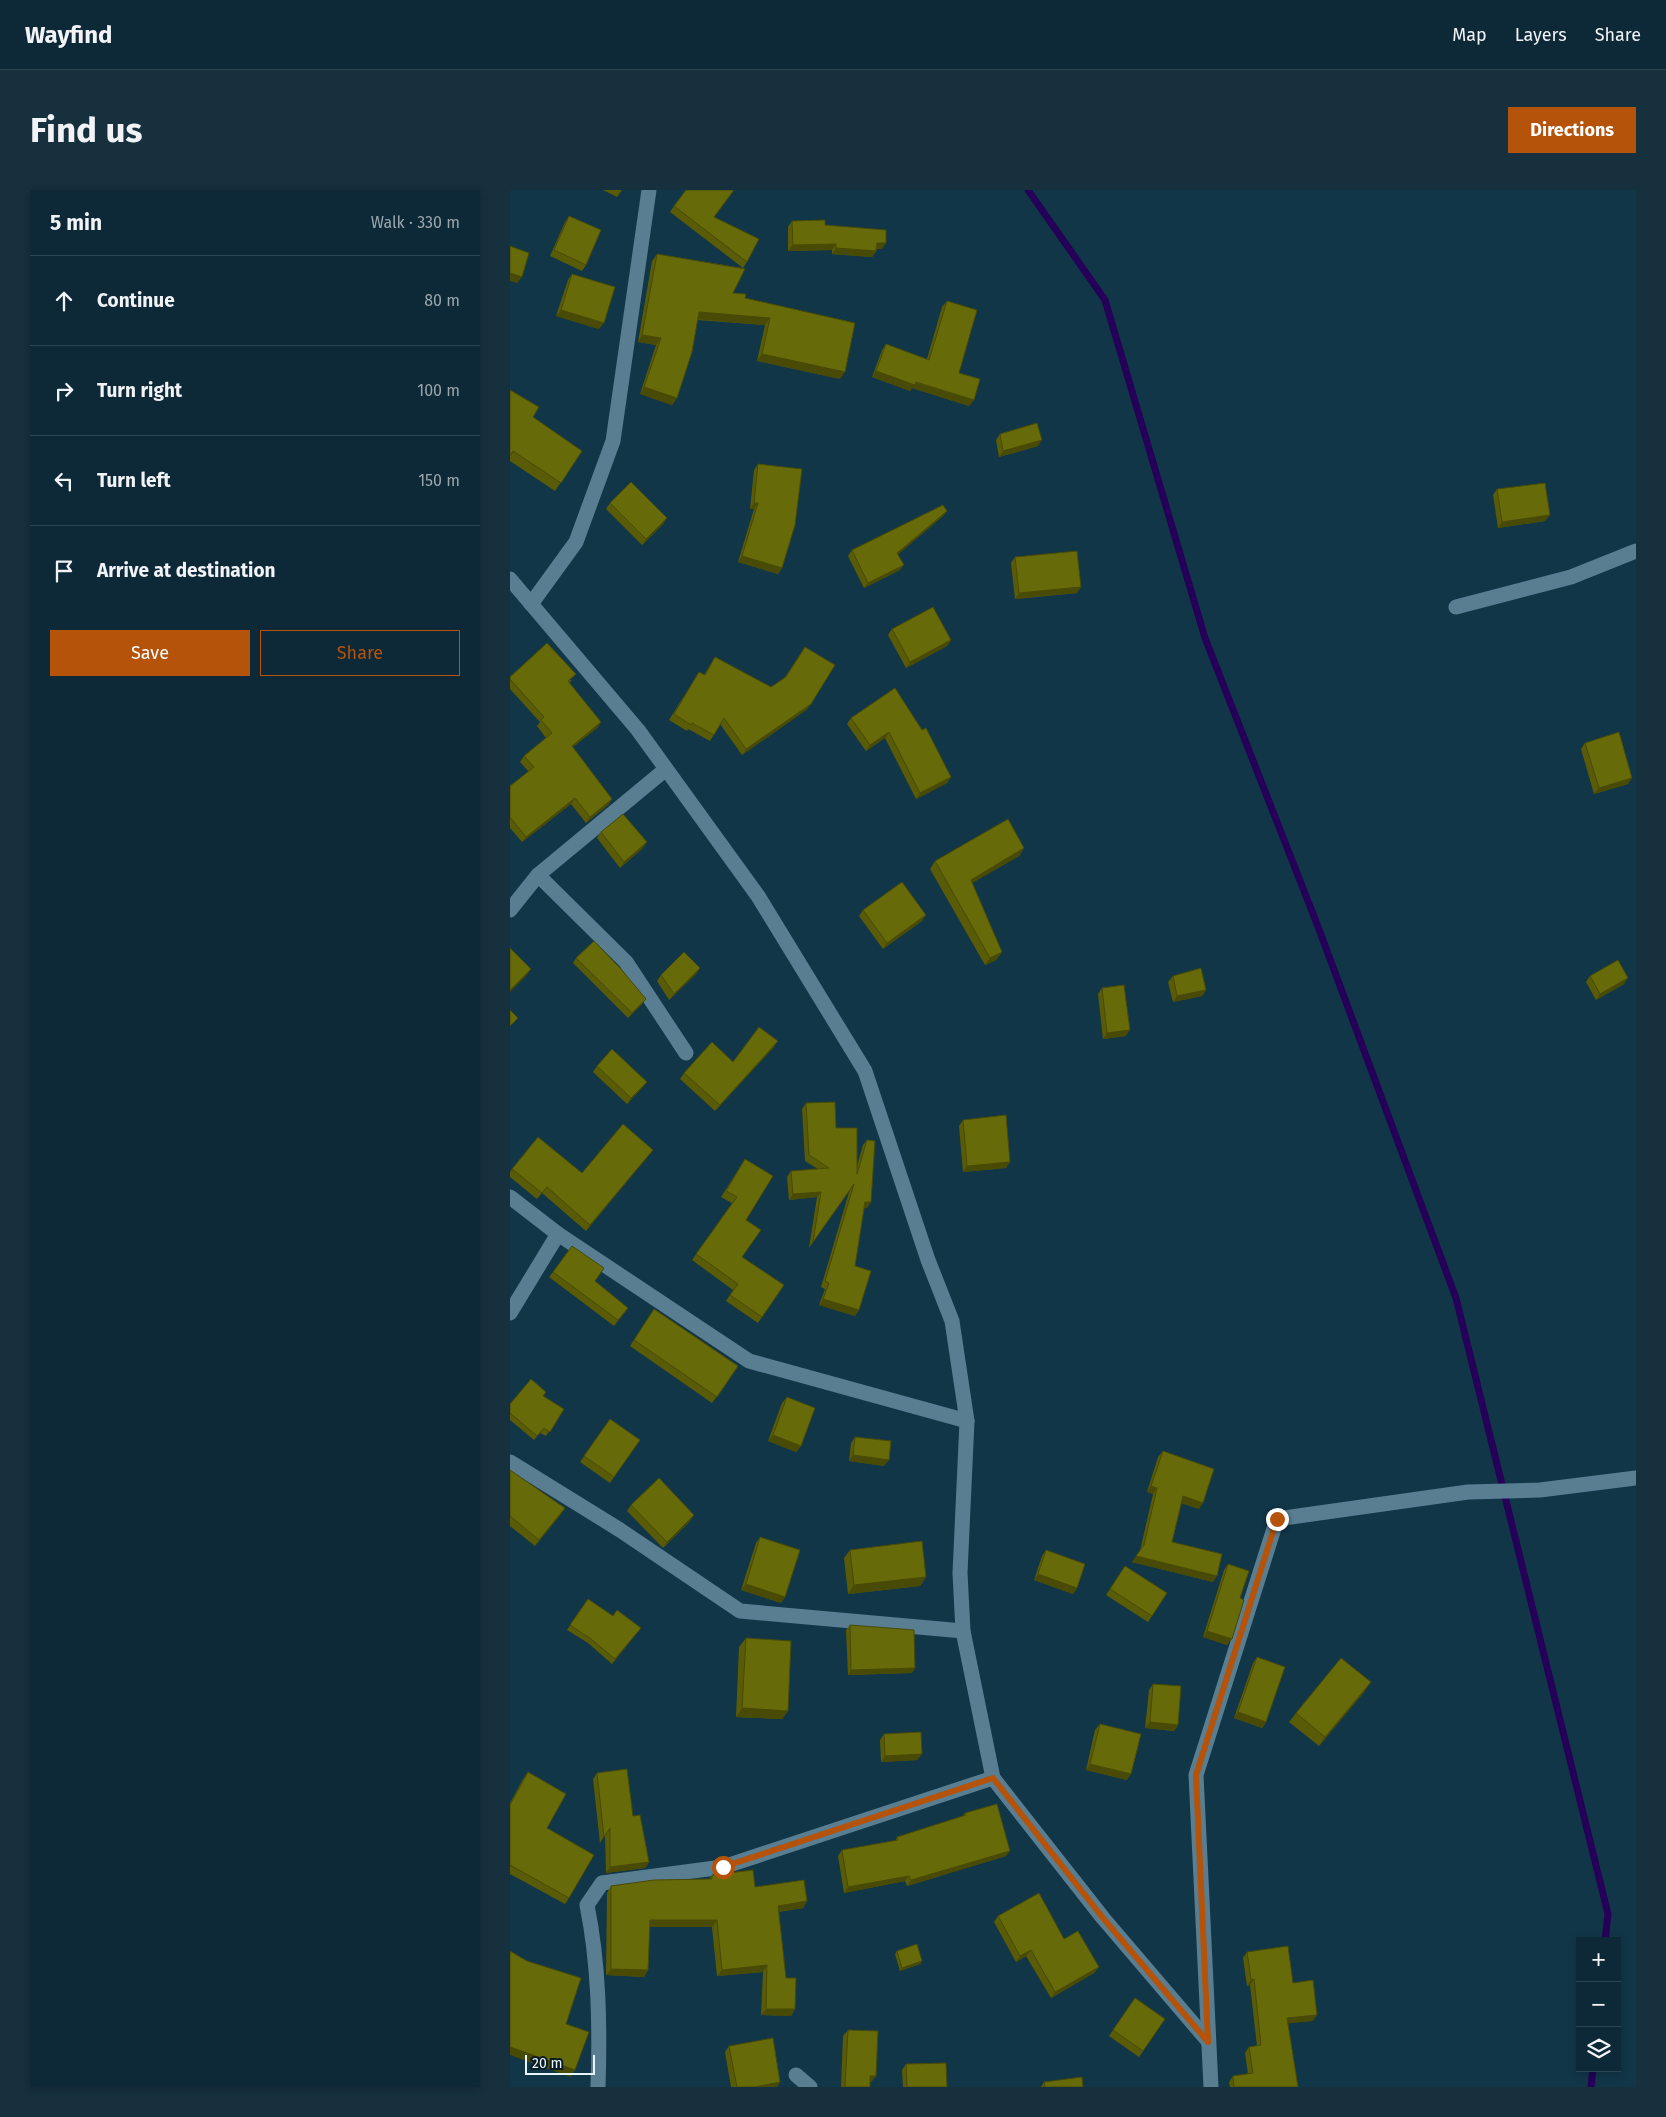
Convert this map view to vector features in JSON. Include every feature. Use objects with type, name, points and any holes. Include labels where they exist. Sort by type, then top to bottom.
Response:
[{"type":"street","points":[[531,604],[576,542],[613,441],[649,190]]},
{"type":"street","points":[[1456,607],[1571,577],[1636,551]]},
{"type":"street","points":[[510,579],[638,730],[758,896],[865,1071],[928,1260],[952,1321],[967,1421],[960,1573],[963,1632],[993,1778],[1103,1918],[1208,2042]]},
{"type":"street","points":[[510,910],[538,875],[666,769]]},
{"type":"street","points":[[538,875],[626,962],[686,1053]]},
{"type":"street","points":[[510,1197],[558,1234],[749,1360],[967,1421]]},
{"type":"street","points":[[510,1313],[558,1234]]},
{"type":"street","points":[[510,1462],[620,1530],[740,1611],[963,1632]]},
{"type":"street","points":[[1211,2087],[1196,1775],[1277,1519],[1468,1492],[1540,1490],[1636,1478]]},
{"type":"street","points":[[598,2087],[600,2025],[592,1927],[587,1905],[602,1883],[723,1867],[993,1778]]},
{"type":"street","points":[[796,2075],[810,2087]]},
{"type":"building","points":[[686,190],[734,190],[714,217],[759,239],[747,262],[674,206]]},
{"type":"building","points":[[569,216],[601,230],[586,265],[554,250]]},
{"type":"building","points":[[825,220],[825,225],[886,230],[886,243],[877,243],[876,251],[836,248],[836,244],[793,245],[792,221]]},
{"type":"building","points":[[510,246],[529,253],[522,277],[510,273]]},
{"type":"building","points":[[657,254],[745,269],[733,293],[746,294],[745,298],[855,323],[845,372],[762,354],[770,318],[699,312],[692,352],[677,398],[644,387],[661,338],[642,335]]},
{"type":"building","points":[[572,274],[615,287],[604,323],[561,310]]},
{"type":"building","points":[[947,301],[977,310],[959,373],[980,379],[974,400],[916,382],[915,385],[876,371],[886,344],[929,360]]},
{"type":"building","points":[[510,390],[539,407],[533,417],[582,451],[561,483],[513,451],[510,456]]},
{"type":"building","points":[[1037,423],[1042,440],[1003,451],[1000,434]]},
{"type":"building","points":[[758,464],[802,469],[795,525],[782,568],[742,556],[758,503],[754,503]]},
{"type":"building","points":[[631,482],[667,518],[646,539],[610,503]]},
{"type":"building","points":[[1545,483],[1550,515],[1502,522],[1497,489]]},
{"type":"building","points":[[943,505],[947,511],[897,553],[904,565],[868,583],[852,550]]},
{"type":"building","points":[[1077,551],[1081,587],[1019,593],[1015,557]]},
{"type":"building","points":[[933,607],[951,640],[910,662],[892,629]]},
{"type":"building","points":[[547,643],[576,674],[568,681],[601,722],[572,746],[612,799],[590,817],[575,798],[526,837],[510,817],[510,786],[534,767],[524,756],[552,733],[541,720],[544,717],[510,677]]},
{"type":"building","points":[[805,647],[835,665],[811,704],[746,749],[724,718],[714,735],[692,723],[691,725],[674,714],[699,672],[705,675],[715,657],[771,687],[786,677]]},
{"type":"building","points":[[895,688],[922,730],[926,728],[951,777],[920,793],[889,732],[870,745],[851,718]]},
{"type":"building","points":[[1619,732],[1632,778],[1599,788],[1585,743]]},
{"type":"building","points":[[623,814],[647,842],[624,862],[601,832]]},
{"type":"building","points":[[1008,819],[1024,848],[971,880],[1002,952],[990,958],[935,861]]},
{"type":"building","points":[[902,882],[926,915],[887,943],[863,910]]},
{"type":"building","points":[[594,941],[646,999],[632,1013],[576,958]]},
{"type":"building","points":[[510,948],[531,969],[510,990]]},
{"type":"building","points":[[684,952],[700,968],[674,994],[661,975]]},
{"type":"building","points":[[1618,960],[1628,978],[1600,994],[1590,976]]},
{"type":"building","points":[[1201,968],[1206,990],[1177,996],[1173,976]]},
{"type":"building","points":[[1124,985],[1130,1030],[1107,1033],[1102,988]]},
{"type":"building","points":[[510,1010],[518,1018],[510,1026]]},
{"type":"building","points":[[759,1027],[778,1041],[720,1105],[684,1073],[712,1042],[733,1062]]},
{"type":"building","points":[[612,1049],[647,1082],[631,1098],[597,1066]]},
{"type":"building","points":[[835,1102],[836,1128],[857,1128],[857,1174],[867,1140],[875,1141],[871,1202],[865,1202],[855,1266],[871,1271],[859,1310],[823,1299],[829,1283],[825,1281],[854,1184],[813,1242],[821,1192],[793,1194],[791,1171],[829,1168],[809,1155],[806,1103]]},
{"type":"building","points":[[1006,1115],[1010,1162],[967,1166],[963,1120]]},
{"type":"building","points":[[623,1124],[653,1150],[590,1225],[547,1187],[542,1193],[512,1169],[538,1137],[582,1173]]},
{"type":"building","points":[[745,1159],[773,1176],[746,1220],[761,1230],[742,1257],[784,1285],[762,1317],[730,1295],[738,1284],[696,1254],[737,1197],[726,1191]]},
{"type":"building","points":[[572,1246],[604,1268],[595,1281],[628,1308],[618,1320],[553,1272]]},
{"type":"building","points":[[654,1309],[738,1366],[717,1397],[634,1340]]},
{"type":"building","points":[[531,1379],[546,1392],[543,1396],[564,1409],[550,1432],[544,1428],[537,1436],[510,1413],[510,1404]]},
{"type":"building","points":[[787,1397],[815,1408],[801,1446],[773,1435]]},
{"type":"building","points":[[610,1419],[640,1440],[614,1477],[584,1456]]},
{"type":"building","points":[[855,1437],[891,1441],[889,1460],[853,1455]]},
{"type":"building","points":[[1163,1451],[1214,1469],[1203,1503],[1183,1496],[1172,1542],[1222,1554],[1217,1576],[1136,1556],[1144,1545],[1157,1488],[1151,1486]]},
{"type":"building","points":[[510,1470],[565,1508],[539,1540],[510,1516]]},
{"type":"building","points":[[659,1478],[694,1515],[667,1542],[631,1505]]},
{"type":"building","points":[[760,1537],[800,1550],[785,1597],[746,1584]]},
{"type":"building","points":[[922,1541],[926,1577],[854,1585],[850,1550]]},
{"type":"building","points":[[1046,1550],[1085,1564],[1077,1588],[1038,1574]]},
{"type":"building","points":[[1228,1564],[1249,1571],[1240,1598],[1244,1600],[1232,1639],[1207,1631]]},
{"type":"building","points":[[1125,1566],[1167,1593],[1152,1616],[1110,1589]]},
{"type":"building","points":[[588,1599],[613,1616],[617,1610],[641,1628],[615,1659],[570,1625]]},
{"type":"building","points":[[850,1625],[914,1630],[915,1668],[851,1670]]},
{"type":"building","points":[[746,1638],[791,1641],[788,1711],[742,1708]]},
{"type":"building","points":[[1257,1657],[1285,1667],[1266,1722],[1238,1712]]},
{"type":"building","points":[[1341,1658],[1371,1682],[1325,1737],[1296,1713]]},
{"type":"building","points":[[1153,1684],[1181,1686],[1178,1725],[1150,1722]]},
{"type":"building","points":[[1100,1724],[1141,1734],[1131,1774],[1090,1764]]},
{"type":"building","points":[[921,1732],[922,1754],[885,1756],[884,1734]]},
{"type":"building","points":[[627,1769],[633,1816],[640,1815],[649,1862],[610,1867],[610,1828],[604,1837],[597,1773]]},
{"type":"building","points":[[528,1772],[566,1794],[547,1828],[594,1855],[569,1898],[510,1865],[510,1805]]},
{"type":"building","points":[[997,1804],[1010,1851],[911,1880],[909,1876],[848,1887],[842,1850],[898,1840],[897,1837]]},
{"type":"building","points":[[753,1870],[755,1887],[804,1880],[807,1901],[778,1906],[786,1978],[796,1978],[795,2009],[766,2009],[767,1965],[722,1970],[717,1920],[650,1920],[648,1970],[611,1969],[611,1886],[654,1880],[712,1879],[712,1875]]},
{"type":"building","points":[[1039,1893],[1064,1939],[1078,1931],[1099,1967],[1055,1992],[1031,1950],[1020,1956],[998,1916]]},
{"type":"building","points":[[917,1944],[922,1961],[902,1968],[897,1951]]},
{"type":"building","points":[[1288,1946],[1293,1983],[1313,1980],[1317,2015],[1287,2018],[1298,2087],[1234,2087],[1233,2076],[1253,2073],[1249,2047],[1261,2045],[1254,1979],[1251,1980],[1247,1952]]},
{"type":"building","points":[[510,1951],[527,1961],[581,1978],[566,2024],[589,2032],[575,2070],[510,2047]]},
{"type":"building","points":[[1135,1998],[1165,2019],[1143,2051],[1113,2030]]},
{"type":"building","points":[[848,2030],[878,2031],[876,2076],[870,2076],[870,2087],[845,2087]]},
{"type":"building","points":[[773,2038],[780,2082],[755,2087],[737,2087],[729,2046]]},
{"type":"building","points":[[946,2063],[947,2087],[907,2087],[906,2064]]},
{"type":"building","points":[[1082,2077],[1083,2087],[1045,2087],[1044,2082]]},
{"type":"waterway","points":[[1028,190],[1105,300],[1205,638],[1317,924],[1456,1298],[1608,1914],[1605,1937]]},
{"type":"waterway","points":[[1591,2087],[1593,2072]]},
{"type":"route","points":[[723,1867],[993,1778],[1103,1918],[1208,2042],[1203,1894],[1196,1775],[1277,1519]]}]
